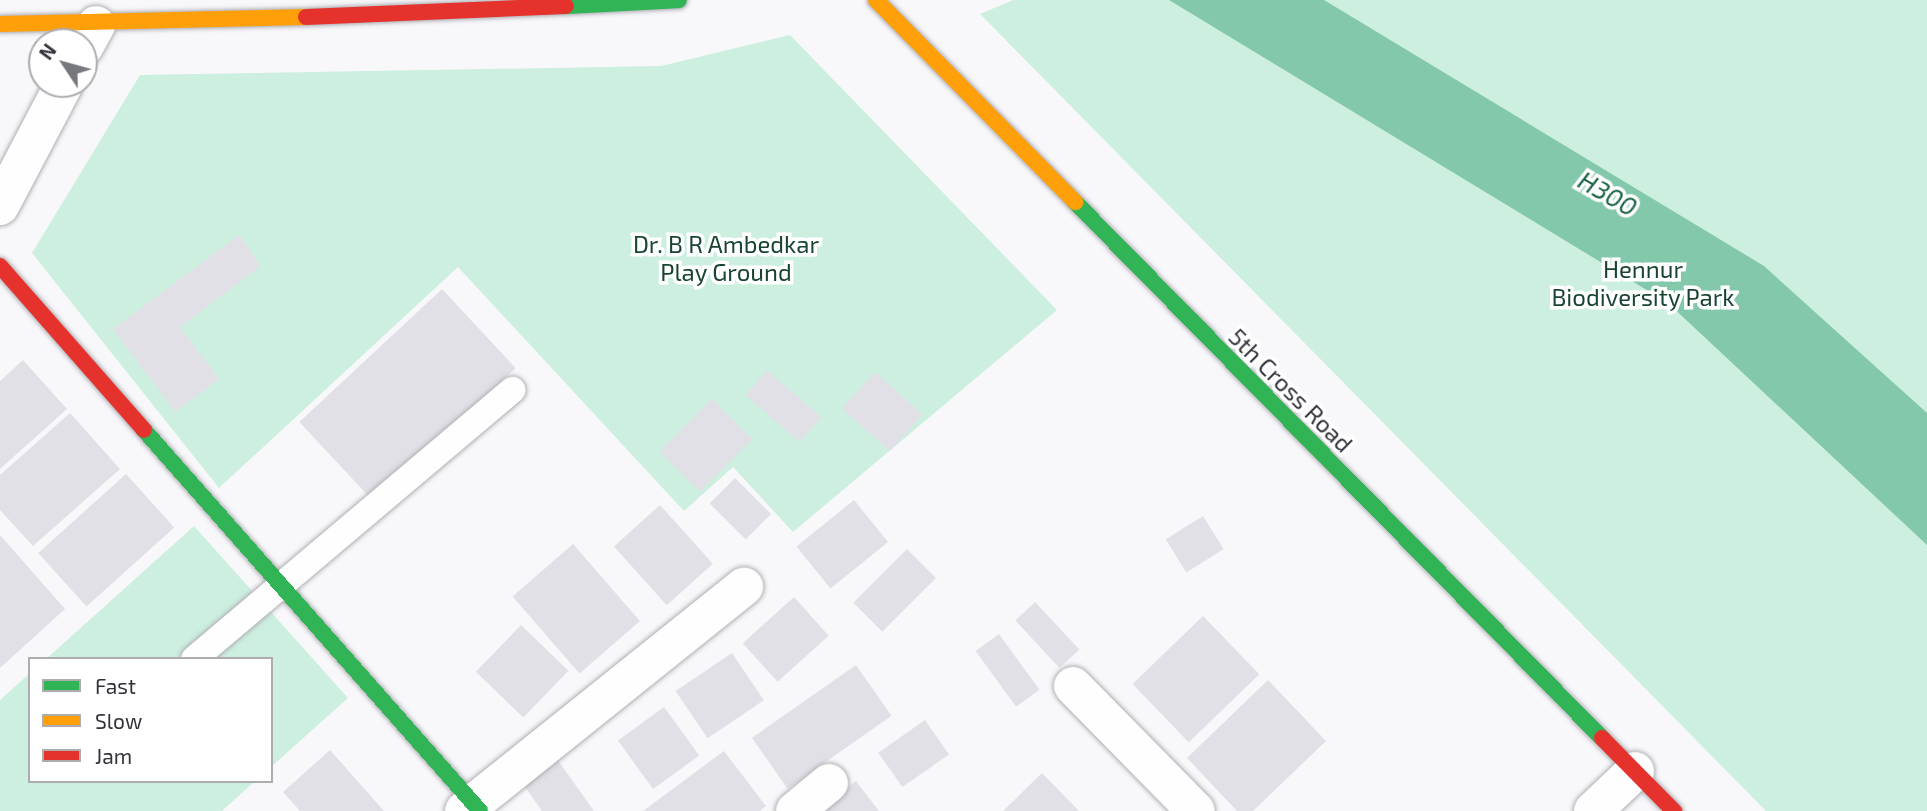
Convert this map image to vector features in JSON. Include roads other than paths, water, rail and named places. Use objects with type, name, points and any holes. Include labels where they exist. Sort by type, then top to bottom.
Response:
[{"type":"street","points":[[98,36],[679,0]]},
{"type":"street","name":"5th Cross Road","points":[[876,0],[1674,811]]},
{"type":"street","points":[[0,24],[30,28]]},
{"type":"street","points":[[0,206],[57,98]]},
{"type":"street","points":[[0,266],[284,586],[472,808],[744,587]]},
{"type":"street","points":[[1073,686],[1196,811]]},
{"type":"street","points":[[1593,811],[1635,771]]},
{"type":"street","points":[[795,811],[829,783]]},
{"type":"lane","points":[[196,657],[284,586],[512,390]]},
{"type":"water","name":"H300","points":[[1169,0],[1324,0],[1764,266],[1927,413],[1927,545],[1668,303]]},
{"type":"park label","name":"Dr. B R Ambedkar Play Ground","points":[[726,258]]},
{"type":"park label","name":"Hennur Biodiversity Park","points":[[1643,283]]}]
